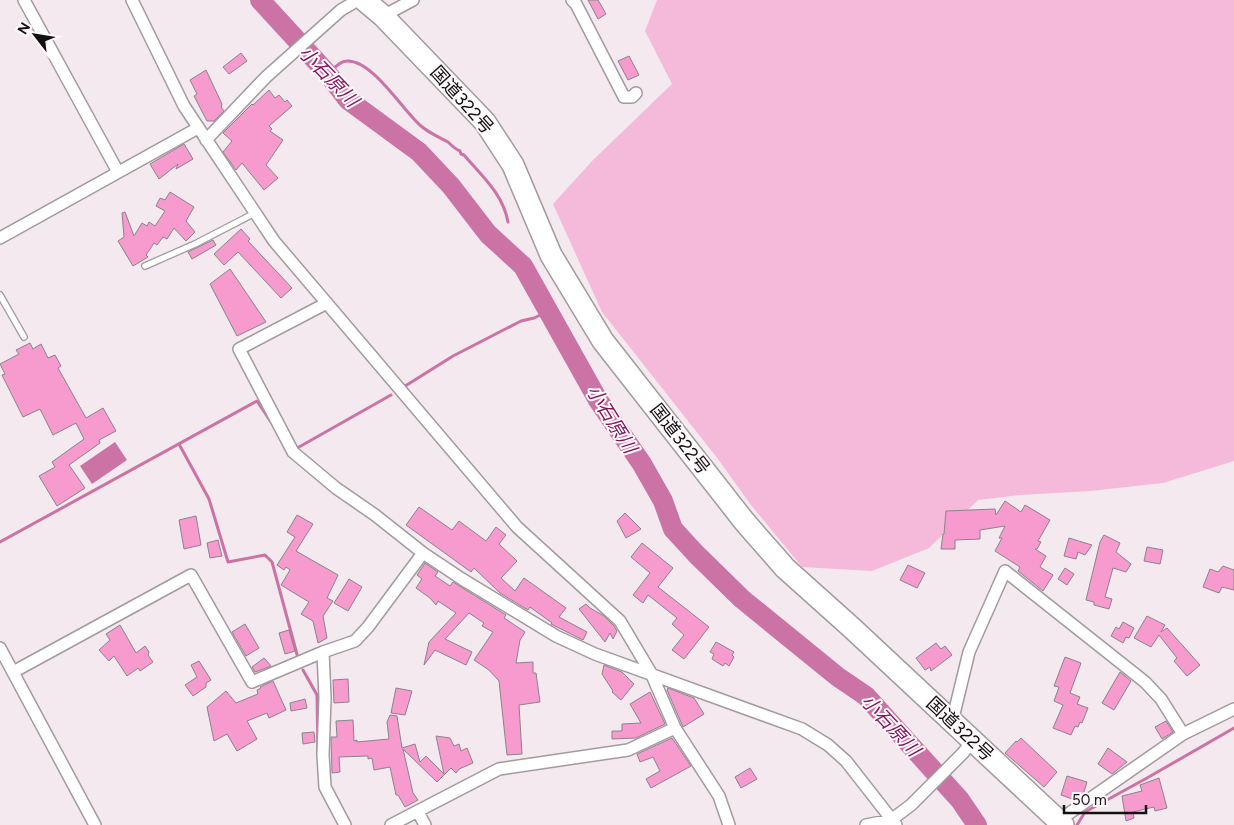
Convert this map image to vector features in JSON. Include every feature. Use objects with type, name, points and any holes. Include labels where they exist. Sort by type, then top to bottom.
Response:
[{"type":"highway","name":"国道322号","points":[[364,0],[383,16],[486,122],[513,165],[551,255],[603,341],[744,521],[785,568],[952,722],[967,747],[1061,823]]},
{"type":"street","points":[[24,0],[118,172]]},
{"type":"street","points":[[132,0],[184,106],[274,241],[517,528],[620,621],[651,673],[675,728],[719,796],[729,825]]},
{"type":"street","points":[[206,140],[266,77],[341,10],[358,0]]},
{"type":"street","points":[[383,16],[413,0]]},
{"type":"street","points":[[572,0],[576,4],[624,97],[632,97],[636,94]]},
{"type":"street","points":[[0,238],[198,128]]},
{"type":"street","points":[[327,303],[239,349],[293,452],[336,488],[375,515],[423,553],[556,636],[595,654],[802,729],[828,745],[846,762],[894,822]]},
{"type":"street","points":[[13,672],[191,575],[252,682],[323,652],[355,641],[368,627],[423,553]]},
{"type":"street","points":[[952,722],[969,652],[1005,571],[1145,682],[1161,699],[1183,734]]},
{"type":"street","points":[[0,648],[95,825]]},
{"type":"street","points":[[323,652],[323,755],[325,787],[346,825]]},
{"type":"street","points":[[1061,823],[1183,734],[1234,709]]},
{"type":"street","points":[[391,825],[499,769],[628,750],[675,728]]},
{"type":"street","points":[[866,825],[894,822],[967,747]]},
{"type":"street","points":[[418,812],[425,825]]},
{"type":"lane","points":[[145,266],[196,244],[255,213]]},
{"type":"lane","points":[[0,295],[24,338]]},
{"type":"shaded area","points":[[657,0],[1234,0],[1234,461],[1163,483],[978,500],[929,548],[872,571],[802,567],[751,505],[718,459],[602,312],[553,204],[593,160],[672,84],[645,31]]},
{"type":"shaded area","points":[[115,442],[127,460],[92,484],[80,466]]},
{"type":"building","points":[[588,0],[598,0],[606,14],[598,19]]},
{"type":"building","points":[[241,53],[247,61],[229,74],[223,67]]},
{"type":"building","points":[[629,56],[639,75],[628,80],[618,61]]},
{"type":"building","points":[[206,70],[224,111],[214,121],[207,121],[194,96],[197,94],[190,80]]},
{"type":"building","points":[[269,90],[275,98],[279,95],[292,106],[269,126],[272,129],[270,131],[283,140],[266,165],[278,178],[264,190],[242,163],[236,170],[223,152],[232,141],[223,133]]},
{"type":"building","points":[[184,144],[193,159],[176,169],[178,164],[159,179],[150,164]]},
{"type":"building","points":[[170,192],[194,207],[186,221],[195,232],[186,241],[174,228],[167,239],[163,237],[157,245],[154,243],[146,255],[148,257],[133,266],[118,241],[124,237],[122,213],[125,212],[134,236],[142,223],[147,226],[149,222],[155,226],[165,211],[156,206],[160,198],[165,200]]},
{"type":"building","points":[[241,229],[250,239],[248,241],[292,288],[281,298],[238,252],[224,265],[214,254]]},
{"type":"building","points":[[213,240],[216,245],[192,259],[188,252]]},
{"type":"building","points":[[230,269],[266,322],[237,336],[210,284]]},
{"type":"building","points":[[30,343],[33,349],[41,344],[48,358],[55,355],[61,366],[58,368],[86,418],[103,408],[116,431],[99,440],[100,443],[69,465],[85,488],[57,506],[39,476],[55,467],[52,462],[84,439],[76,423],[53,435],[40,409],[23,417],[2,375],[5,374],[0,364],[19,354],[16,350]]},
{"type":"building","points":[[1005,501],[1021,512],[1025,505],[1050,520],[1038,541],[1041,542],[1037,549],[1035,549],[1046,556],[1040,567],[1053,575],[1043,591],[1018,571],[1020,567],[995,551],[1002,538],[999,538],[1005,526],[980,530],[980,539],[955,540],[955,549],[941,549],[946,511],[995,509],[996,515]]},
{"type":"building","points":[[419,507],[452,530],[459,521],[486,541],[496,527],[506,535],[499,544],[517,561],[501,578],[515,591],[524,578],[566,608],[559,617],[587,632],[583,640],[551,624],[530,607],[528,610],[500,593],[474,568],[471,572],[406,525]]},
{"type":"building","points":[[625,513],[641,529],[626,538],[617,521]]},
{"type":"building","points":[[297,515],[313,524],[296,551],[338,575],[327,598],[333,601],[323,616],[327,638],[318,643],[313,621],[301,614],[309,602],[281,585],[290,570],[286,567],[284,570],[277,565],[295,537],[287,532]]},
{"type":"building","points":[[196,516],[201,545],[184,549],[179,520]]},
{"type":"building","points":[[1104,535],[1120,543],[1116,552],[1131,564],[1126,572],[1113,568],[1105,597],[1112,599],[1109,609],[1094,605],[1094,602],[1086,600],[1100,542]]},
{"type":"building","points":[[1069,538],[1092,545],[1085,555],[1078,552],[1076,559],[1064,556]]},
{"type":"building","points":[[218,540],[222,556],[210,558],[207,543]]},
{"type":"building","points":[[642,543],[673,568],[658,587],[709,627],[684,659],[672,650],[684,635],[672,624],[677,618],[648,595],[643,603],[633,595],[650,573],[631,557]]},
{"type":"building","points":[[1147,547],[1163,550],[1160,564],[1144,561]]},
{"type":"building","points":[[425,563],[438,572],[435,576],[450,586],[453,582],[490,605],[506,615],[504,618],[525,632],[520,640],[516,663],[533,662],[533,673],[536,673],[540,702],[519,705],[522,754],[507,755],[499,681],[489,670],[474,660],[493,632],[482,626],[484,623],[469,613],[445,639],[472,652],[466,665],[435,650],[424,665],[429,642],[456,613],[438,601],[436,605],[416,588],[422,579],[417,575]]},
{"type":"building","points":[[908,565],[925,573],[917,588],[900,580]]},
{"type":"building","points":[[1223,566],[1234,570],[1234,590],[1222,587],[1219,593],[1203,587],[1210,569],[1218,572]]},
{"type":"building","points":[[1065,568],[1074,574],[1067,585],[1058,579]]},
{"type":"building","points":[[349,579],[362,587],[348,611],[334,603]]},
{"type":"building","points":[[586,604],[604,616],[614,626],[617,631],[613,639],[610,633],[605,642],[579,609]]},
{"type":"building","points":[[1147,616],[1165,625],[1161,632],[1167,628],[1200,665],[1187,676],[1174,661],[1177,658],[1159,635],[1151,647],[1134,638]]},
{"type":"building","points":[[1123,622],[1134,628],[1129,638],[1126,637],[1123,643],[1111,636],[1116,627],[1119,629]]},
{"type":"building","points":[[245,624],[259,648],[246,656],[232,632]]},
{"type":"building","points":[[120,625],[136,653],[145,646],[153,662],[140,671],[138,668],[127,676],[114,656],[109,661],[99,650],[110,640],[106,634]]},
{"type":"building","points":[[289,630],[295,651],[285,654],[279,633]]},
{"type":"building","points":[[716,642],[734,652],[732,655],[734,657],[729,666],[725,663],[723,666],[712,659],[714,654],[710,652]]},
{"type":"building","points":[[936,643],[941,649],[945,646],[952,655],[931,671],[930,667],[925,670],[916,658]]},
{"type":"building","points":[[1065,657],[1081,663],[1070,693],[1080,697],[1077,704],[1088,708],[1082,723],[1080,722],[1078,727],[1075,726],[1071,735],[1053,728],[1063,705],[1054,701],[1059,687],[1054,686]]},
{"type":"building","points":[[264,658],[271,666],[255,672],[252,667]]},
{"type":"building","points":[[199,661],[211,680],[206,683],[206,687],[193,696],[185,685],[197,677],[191,665]]},
{"type":"building","points":[[604,665],[622,672],[634,684],[621,700],[612,692],[602,674]]},
{"type":"building","points":[[1120,672],[1131,681],[1114,710],[1102,703]]},
{"type":"building","points":[[348,679],[349,702],[334,703],[333,680]]},
{"type":"building","points":[[273,681],[286,710],[269,718],[267,713],[247,721],[257,739],[237,751],[227,734],[214,741],[207,707],[226,691],[236,703],[258,694],[257,690],[260,687]]},
{"type":"building","points":[[396,688],[412,691],[405,715],[391,713]]},
{"type":"building","points":[[668,688],[694,698],[704,714],[683,727],[667,690]]},
{"type":"building","points":[[650,692],[665,724],[636,738],[612,739],[612,731],[622,731],[622,724],[641,723],[630,704]]},
{"type":"building","points":[[305,699],[307,708],[291,711],[290,703]]},
{"type":"building","points":[[390,715],[397,716],[402,748],[415,744],[420,762],[426,756],[444,774],[436,736],[450,738],[454,746],[459,744],[461,751],[467,748],[473,763],[459,769],[456,773],[451,768],[437,782],[403,749],[413,793],[418,800],[405,807],[398,795],[396,795],[390,767],[374,770],[372,758],[368,759],[368,756],[339,757],[340,772],[332,773],[331,737],[337,737],[336,721],[353,720],[354,741],[389,739],[387,722]]},
{"type":"building","points":[[1166,721],[1173,732],[1162,739],[1155,727]]},
{"type":"building","points":[[314,732],[315,742],[303,744],[302,733]]},
{"type":"building","points":[[672,738],[691,766],[651,788],[646,779],[660,771],[653,757],[640,762],[637,754]]},
{"type":"building","points":[[1021,738],[1057,772],[1044,787],[1005,753]]},
{"type":"building","points":[[1108,748],[1127,762],[1112,774],[1098,764]]},
{"type":"building","points":[[750,768],[757,779],[741,788],[735,777]]},
{"type":"building","points":[[1067,776],[1087,782],[1083,795],[1075,800],[1061,795]]},
{"type":"building","points":[[1159,778],[1167,808],[1155,811],[1154,807],[1133,812],[1134,818],[1126,821],[1122,796],[1142,791],[1140,785]]},
{"type":"waterway","name":"小石原川","points":[[260,0],[328,74],[348,100],[419,152],[451,186],[488,234],[523,266],[598,400],[642,464],[663,501],[673,529],[742,599],[838,677],[866,696],[960,800],[977,825]]},
{"type":"waterway","points":[[328,74],[339,64],[347,61],[357,63],[377,77],[421,126],[460,151],[485,178],[502,203],[508,222]]},
{"type":"waterway","points":[[402,388],[453,356],[521,321],[534,318],[549,311]]},
{"type":"waterway","points":[[299,447],[391,395]]},
{"type":"waterway","points":[[0,542],[257,401],[271,422]]},
{"type":"waterway","points":[[179,444],[209,499],[228,562],[265,555],[272,562],[298,658]]},
{"type":"waterway","points":[[303,670],[317,695],[318,756]]},
{"type":"waterway","points":[[1077,825],[1085,812],[1234,728]]}]
